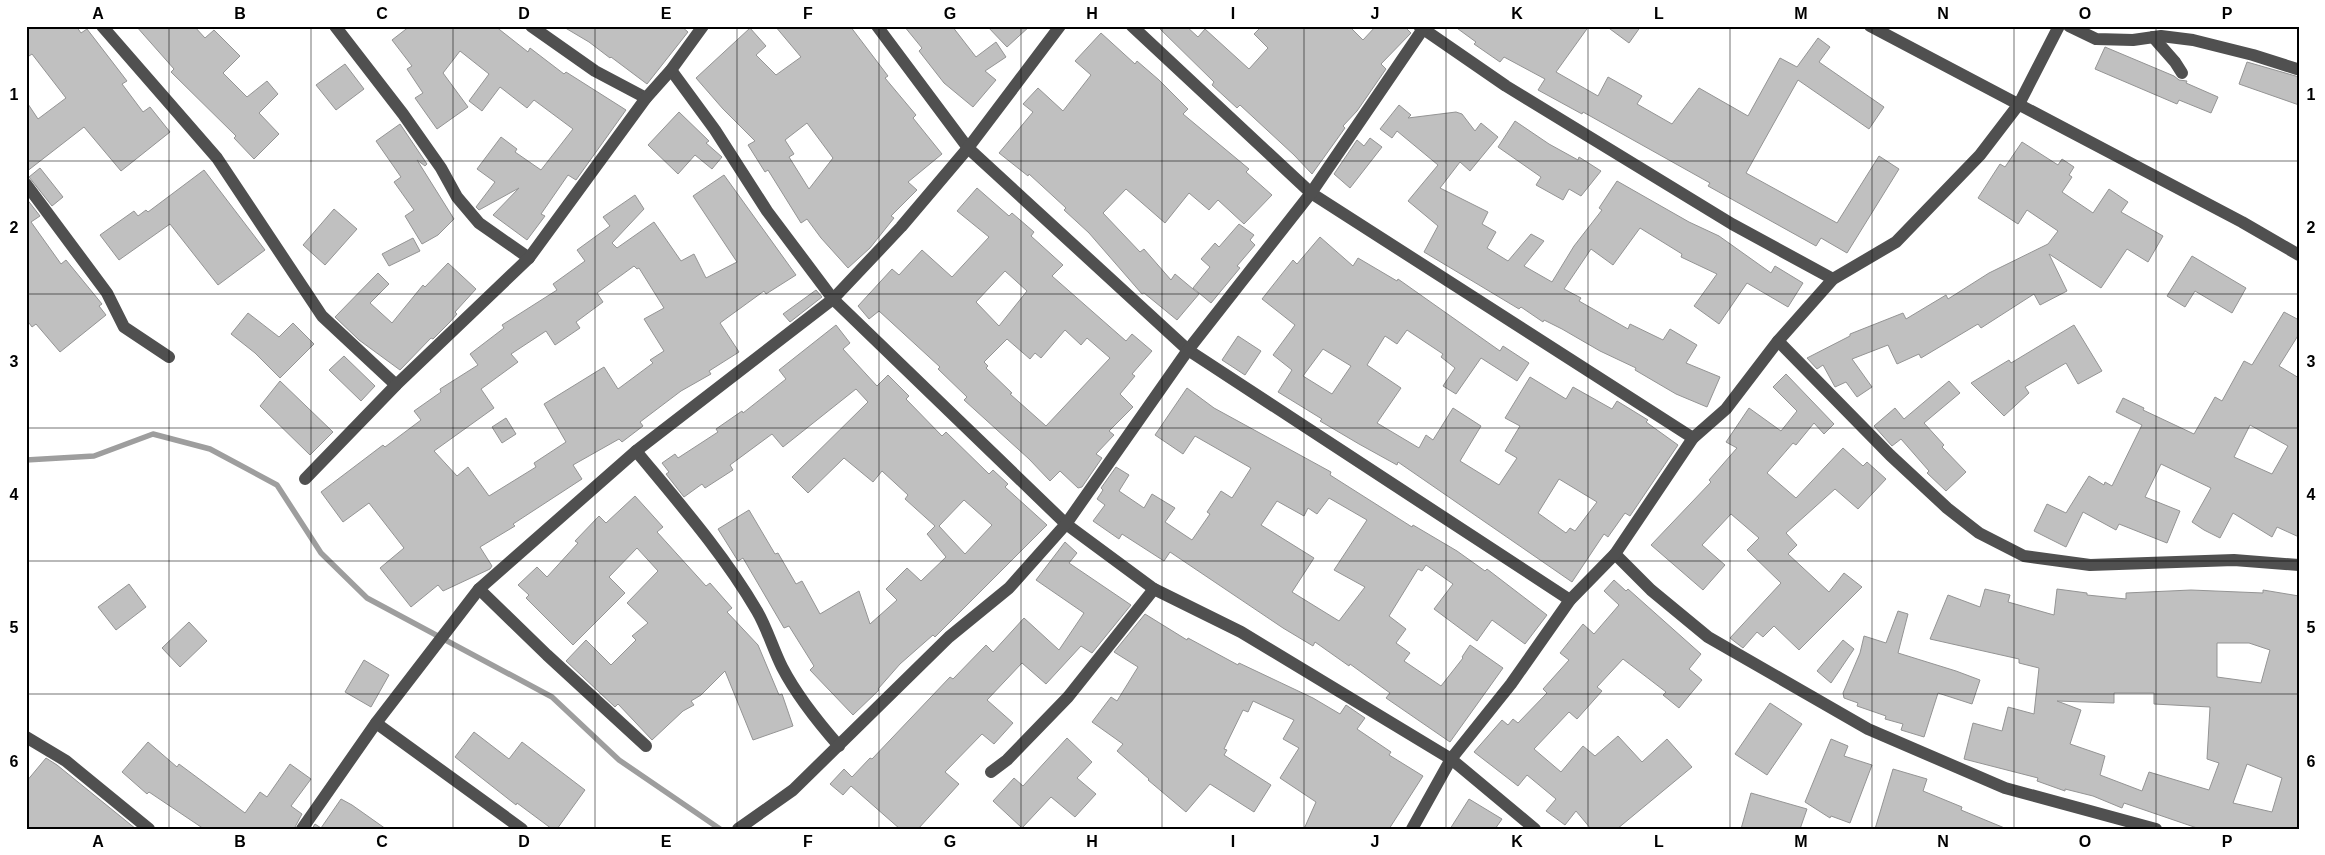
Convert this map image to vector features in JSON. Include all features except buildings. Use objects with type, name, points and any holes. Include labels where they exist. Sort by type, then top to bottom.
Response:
[{"type":"street","points":[[102,26],[217,158],[322,316],[396,386]]},
{"type":"street","points":[[335,26],[403,114],[441,168],[457,197],[479,223],[529,258]]},
{"type":"street","points":[[531,26],[595,71],[646,98]]},
{"type":"street","points":[[305,479],[396,386],[529,258],[646,98],[671,70],[703,26]]},
{"type":"street","points":[[877,26],[968,148],[1188,350],[1570,600]]},
{"type":"street","points":[[302,829],[376,723],[479,589],[636,451],[832,299],[901,227],[968,148],[1060,26]]},
{"type":"street","points":[[1132,26],[1311,193],[1693,438]]},
{"type":"street","points":[[1870,26],[2299,255]]},
{"type":"street","points":[[1412,829],[1451,759],[1511,684],[1570,600],[1615,554],[1693,438],[1726,409],[1778,341],[1833,279],[1896,242],[1980,155],[2019,104],[2059,26]]},
{"type":"street","points":[[2068,26],[2096,39],[2133,40],[2154,37],[2193,40],[2253,55],[2296,69]]},
{"type":"street","points":[[738,829],[793,790],[949,636],[1010,588],[1066,524],[1188,350],[1311,193],[1422,27],[1506,86],[1732,224],[1833,279]]},
{"type":"street","points":[[2154,37],[2182,73]]},
{"type":"street","points":[[671,70],[715,130],[767,211],[832,299],[1066,524],[1154,590],[1241,632],[1451,759],[1535,829]]},
{"type":"street","points":[[26,184],[107,293],[124,328],[169,357]]},
{"type":"street","points":[[1778,341],[1890,455],[1947,508],[1979,533],[2024,556],[2090,565],[2234,560],[2299,565]]},
{"type":"street","points":[[636,451],[729,567],[758,612],[782,667],[809,712],[839,746]]},
{"type":"street","points":[[1615,554],[1651,590],[1708,637],[1868,729],[2005,788],[2156,829]]},
{"type":"street","points":[[479,589],[547,656],[646,746]]},
{"type":"street","points":[[991,772],[1007,760],[1068,697],[1154,590]]},
{"type":"street","points":[[376,723],[522,829]]},
{"type":"street","points":[[26,737],[66,761],[149,829]]},
{"type":"waterway","points":[[26,460],[94,456],[153,434],[210,449],[277,485],[321,553],[367,598],[552,697],[619,760],[720,829]]}]
